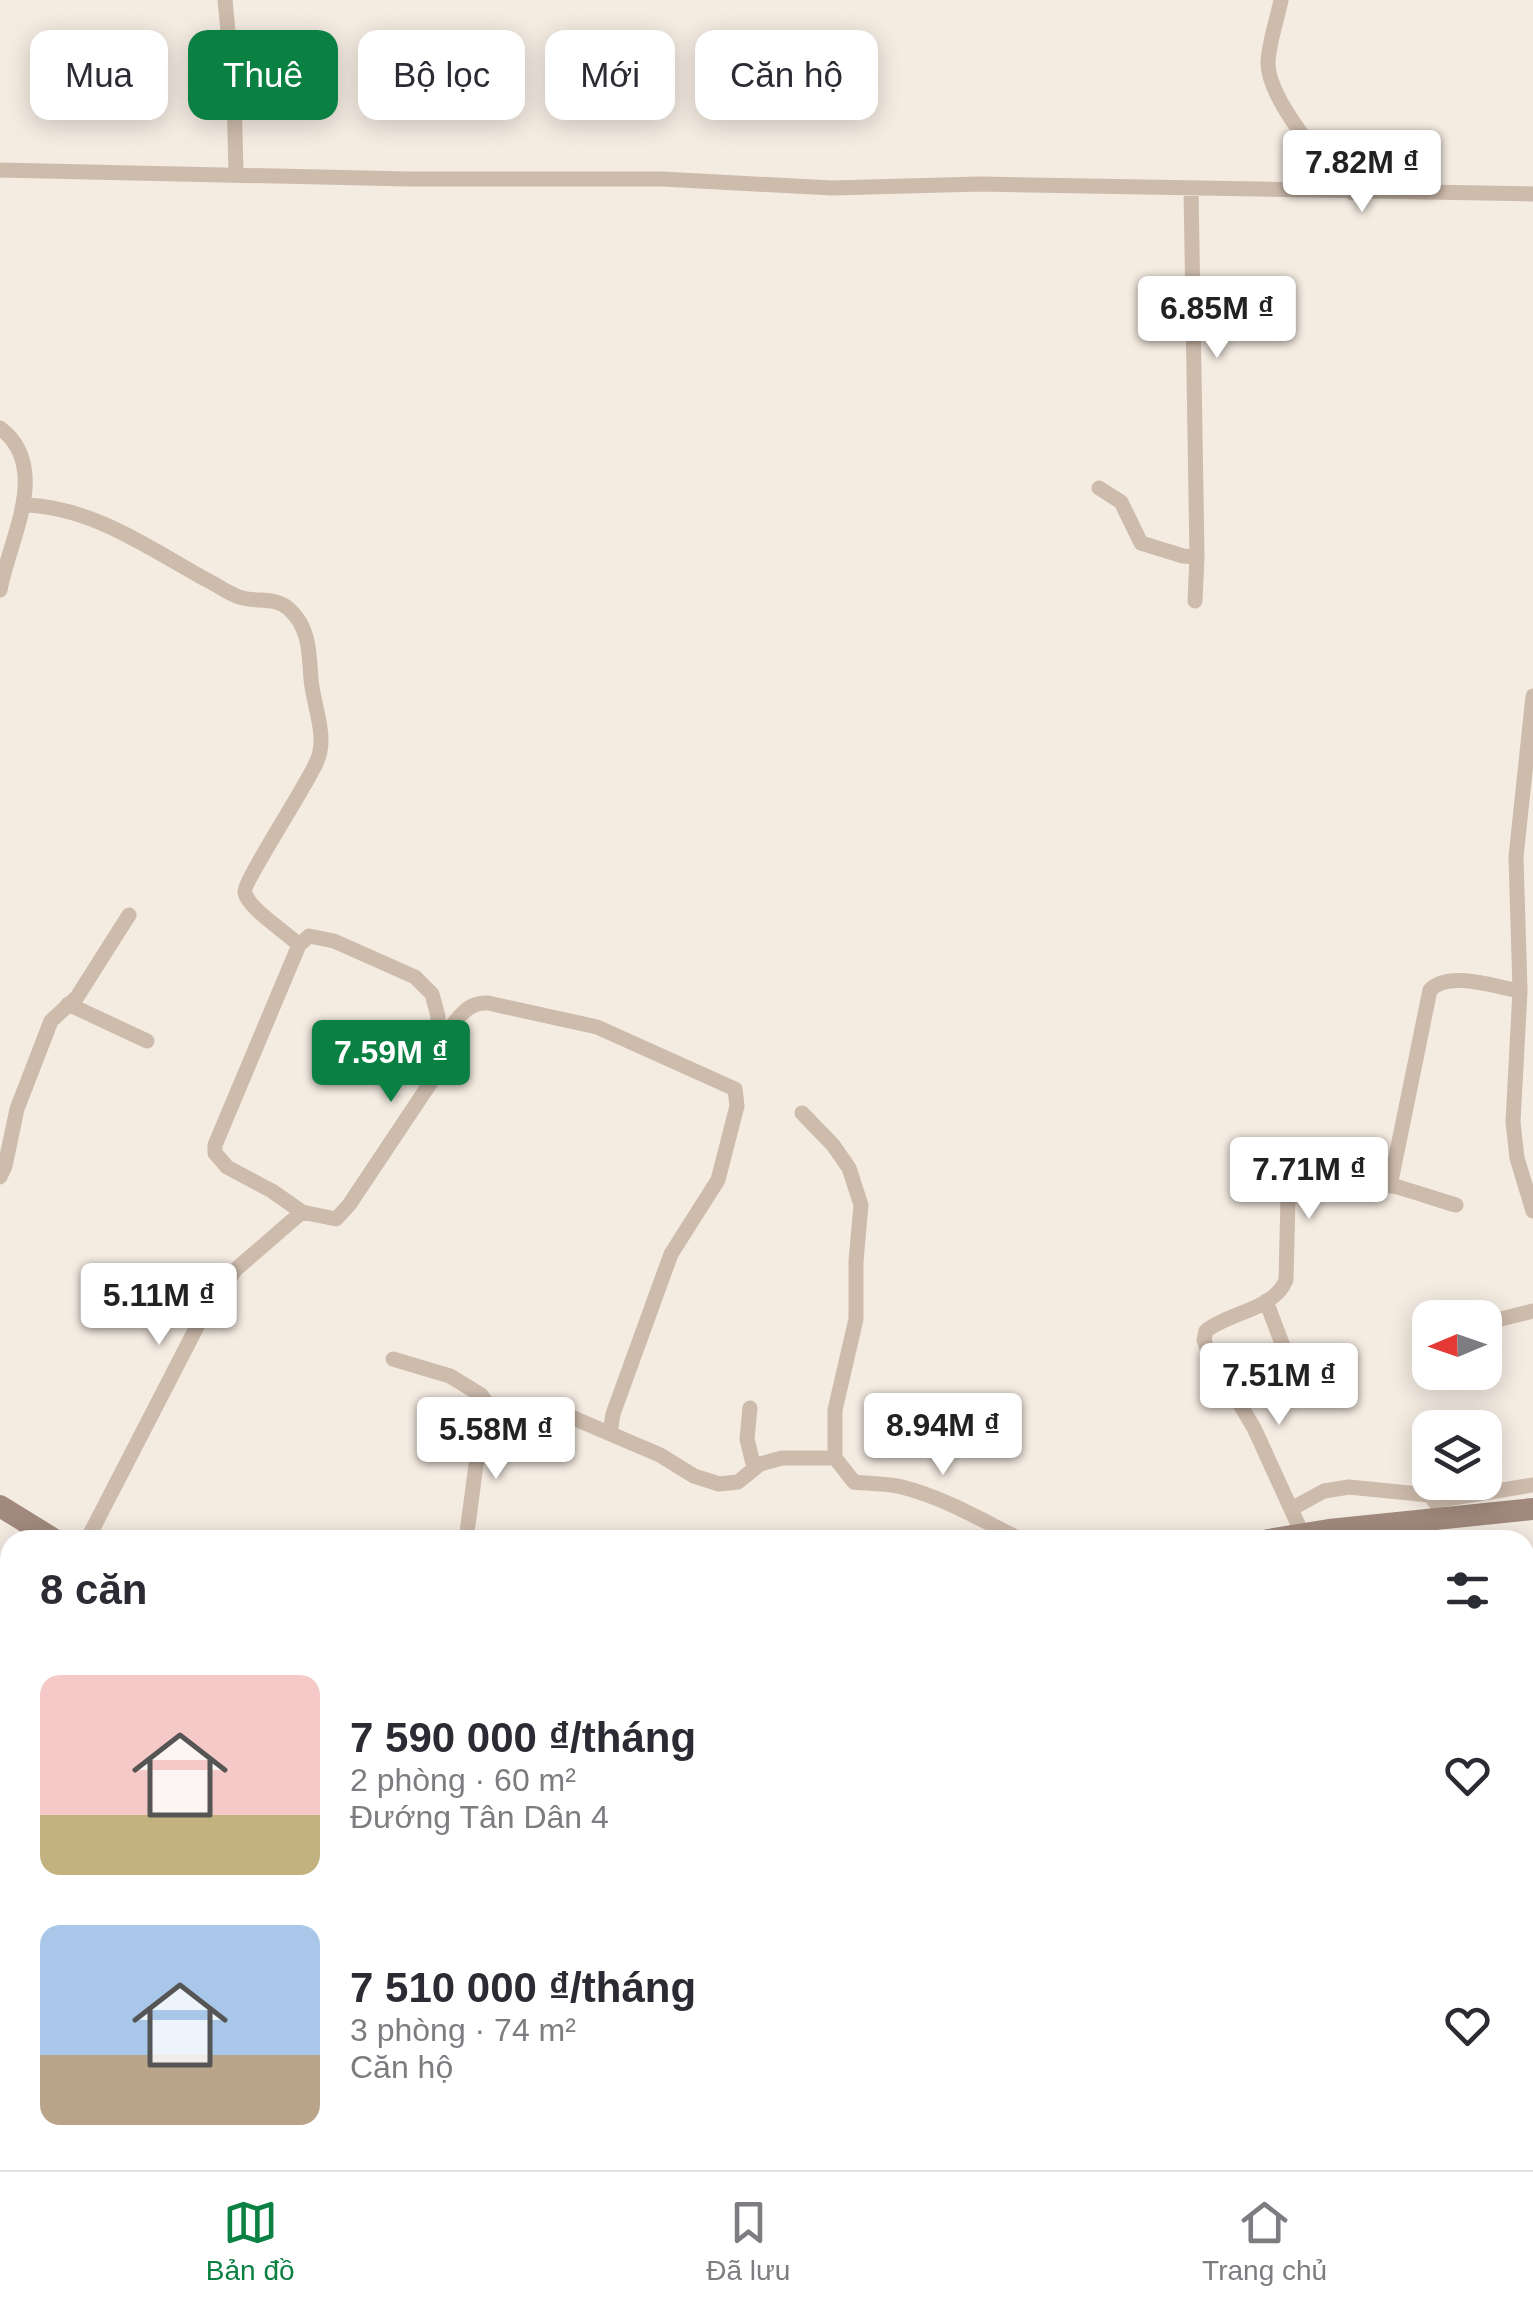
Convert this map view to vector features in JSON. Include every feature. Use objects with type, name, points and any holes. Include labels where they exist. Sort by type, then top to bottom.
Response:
[{"type":"street","points":[[225,0],[234,93],[236,173]]},
{"type":"street","points":[[1281,0],[1268,63],[1271,84],[1304,140],[1352,193]]},
{"type":"street","points":[[1303,190],[1307,160],[1304,140]]},
{"type":"street","points":[[0,170],[410,179],[662,179],[832,188],[980,184],[1533,194]]},
{"type":"street","points":[[1191,188],[1195,601]]},
{"type":"street","points":[[0,428],[13,437],[19,448],[25,505],[9,548],[0,590]]},
{"type":"street","points":[[1099,488],[1122,502],[1141,543],[1197,557]]},
{"type":"street","points":[[25,505],[56,508],[92,519],[133,537],[239,597],[280,602],[301,621],[309,649],[321,750],[284,824],[246,882],[244,892],[252,906],[299,945]]},
{"type":"street","points":[[1533,696],[1516,857],[1520,991],[1512,1122],[1517,1158],[1533,1211]]},
{"type":"street","points":[[0,1177],[18,1109],[51,1021],[77,997],[129,914]]},
{"type":"street","points":[[309,936],[334,942],[423,982],[436,1006],[437,1073],[336,1219],[302,1212],[272,1191],[226,1168],[215,1153],[299,945],[309,936]]},
{"type":"street","points":[[1390,1186],[1430,990],[1442,982],[1457,981],[1520,991]]},
{"type":"street","points":[[438,1040],[470,1006],[488,1003],[597,1027],[735,1089],[737,1106],[718,1180],[671,1254],[610,1433]]},
{"type":"street","points":[[68,1004],[148,1041]]},
{"type":"street","points":[[802,1113],[849,1168],[860,1204],[856,1319],[850,1356],[836,1393],[834,1458],[854,1482],[900,1486],[1004,1530]]},
{"type":"street","points":[[1301,1530],[1254,1428],[1215,1365],[1204,1340],[1208,1327],[1282,1290],[1286,1280],[1288,1198],[1292,1187],[1302,1178],[1322,1171],[1338,1172],[1456,1205]]},
{"type":"street","points":[[92,1530],[204,1313],[235,1270],[302,1212]]},
{"type":"street","points":[[1266,1301],[1286,1354]]},
{"type":"street","points":[[1502,1319],[1533,1311]]},
{"type":"street","points":[[393,1359],[450,1376],[481,1396],[492,1414],[508,1417],[556,1411],[719,1484],[738,1482],[754,1468],[782,1458],[834,1458]]},
{"type":"street","points":[[750,1408],[747,1439],[754,1468]]},
{"type":"street","points":[[467,1530],[478,1450],[492,1414]]},
{"type":"street","points":[[1351,1530],[1533,1485]]},
{"type":"street","points":[[1292,1509],[1324,1492],[1349,1486],[1424,1494],[1436,1510]]},
{"type":"street","points":[[0,1506],[21,1530]]},
{"type":"street","points":[[1436,1510],[1533,1510]]}]
